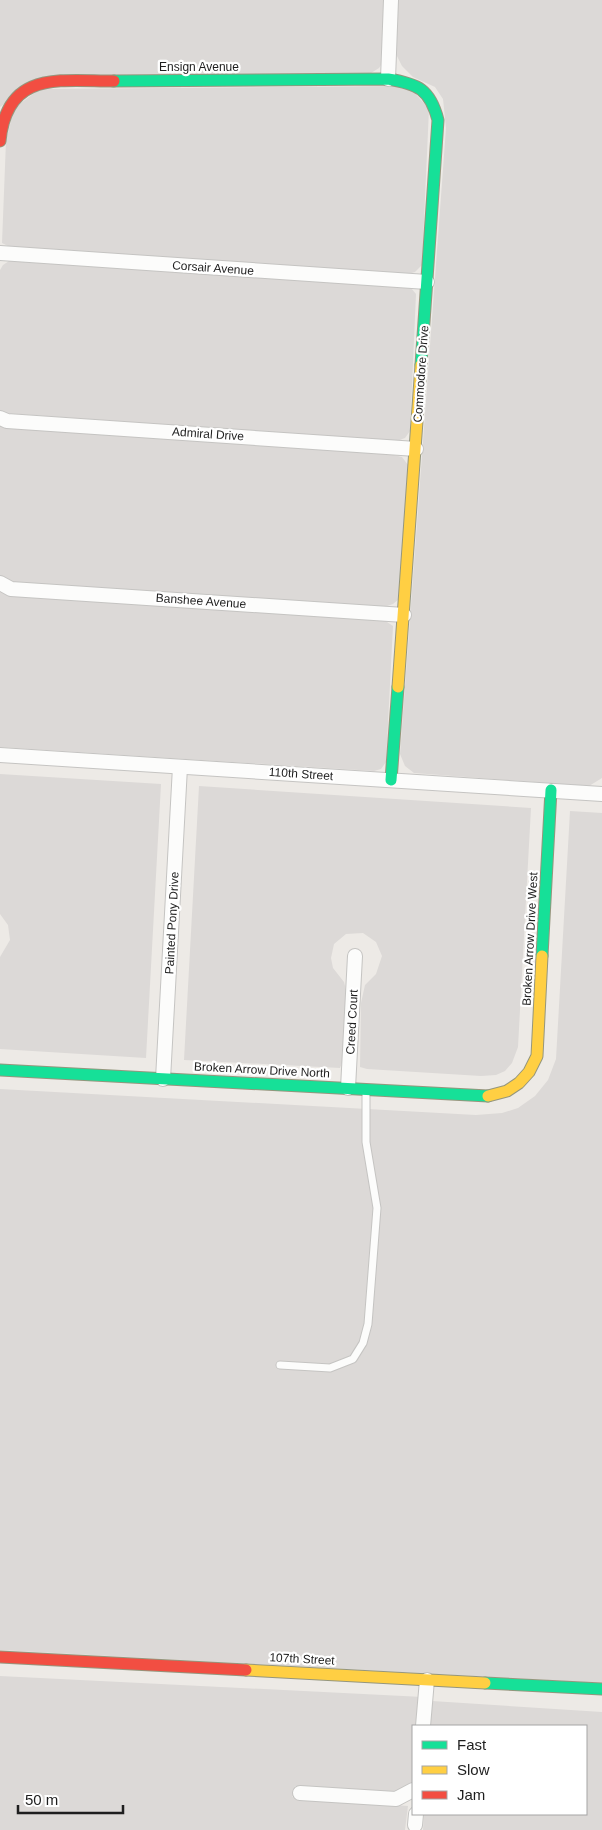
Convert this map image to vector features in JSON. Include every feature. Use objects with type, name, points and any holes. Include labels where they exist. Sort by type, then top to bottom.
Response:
[{"type":"street","points":[[388,79],[391,0]]},
{"type":"street","name":"Ensign Avenue","points":[[0,141],[2,122],[6,109],[14,98],[24,90],[37,84],[52,81],[388,79]]},
{"type":"street","name":"Commodore Drive","points":[[388,79],[408,82],[424,90],[435,104],[438,120],[391,780]]},
{"type":"street","name":"Corsair Avenue","points":[[0,253],[427,282]]},
{"type":"street","name":"Admiral Drive","points":[[0,418],[17,422],[416,449]]},
{"type":"street","name":"Banshee Avenue","points":[[0,583],[11,588],[404,615]]},
{"type":"street","name":"110th Street","points":[[0,754],[602,794]]},
{"type":"street","name":"Painted Pony Drive","points":[[163,1079],[180,767]]},
{"type":"street","name":"Broken Arrow Drive West","points":[[520,1084],[537,1056],[551,790]]},
{"type":"street","name":"Creed Court","points":[[348,1088],[356,956]]},
{"type":"street","name":"Broken Arrow Drive North","points":[[0,1070],[490,1096],[506,1092],[520,1084]]},
{"type":"street","name":"107th Street","points":[[0,1657],[602,1690]]},
{"type":"street","points":[[423,1725],[427,1680]]},
{"type":"street","points":[[300,1793],[396,1799],[412,1791]]},
{"type":"lane","points":[[280,1365],[330,1368],[353,1359],[364,1344],[368,1324],[377,1208],[366,1142],[366,1089]]},
{"type":"shaded area","points":[[0,0],[386,0],[383,62],[379,68],[371,73],[44,76],[0,107]]},
{"type":"shaded area","points":[[397,0],[602,0],[602,778],[589,786],[414,773],[405,766],[400,754],[446,128],[443,99],[435,87],[413,77],[402,66],[395,52]]},
{"type":"shaded area","points":[[394,86],[412,90],[429,109],[422,265],[415,272],[408,274],[12,248],[2,243],[6,141],[14,108],[40,89]]},
{"type":"shaded area","points":[[9,261],[411,288],[416,294],[410,431],[405,438],[397,441],[5,413],[0,410],[0,270]]},
{"type":"shaded area","points":[[0,427],[386,453],[402,457],[408,465],[399,599],[393,604],[384,607],[12,582],[0,575]]},
{"type":"shaded area","points":[[0,591],[8,595],[384,620],[393,626],[386,762],[381,769],[374,771],[0,747]]},
{"type":"shaded area","points":[[0,774],[161,784],[146,1058],[0,1049],[0,957],[10,940],[8,925],[0,914]]},
{"type":"shaded area","points":[[199,786],[531,808],[518,1047],[512,1063],[505,1071],[496,1075],[481,1076],[360,1067],[361,1003],[365,985],[376,974],[382,956],[376,942],[363,933],[346,934],[334,944],[331,958],[333,968],[344,982],[346,990],[342,1063],[340,1068],[184,1060]]},
{"type":"shaded area","points":[[570,811],[602,813],[602,1683],[0,1650],[0,1089],[476,1115],[502,1113],[518,1108],[535,1096],[548,1080],[556,1059]]},
{"type":"shaded area","points":[[0,1676],[423,1697],[420,1725],[412,1725],[412,1782],[392,1795],[295,1786],[292,1797],[408,1806],[405,1830],[0,1830]]},
{"type":"shaded area","points":[[432,1701],[602,1712],[602,1830],[423,1830],[424,1815],[587,1815],[587,1725],[430,1725]]},
{"type":"traffic: fast","points":[[114,81],[388,79],[415,86],[427,95],[438,120],[421,365]]},
{"type":"traffic: fast","points":[[391,780],[398,687]]},
{"type":"traffic: fast","points":[[542,956],[551,790]]},
{"type":"traffic: fast","points":[[0,1070],[488,1096]]},
{"type":"traffic: fast","points":[[485,1683],[602,1689]]},
{"type":"traffic: slow","points":[[398,687],[421,365]]},
{"type":"traffic: slow","points":[[488,1096],[507,1091],[519,1083],[529,1072],[537,1056],[542,956]]},
{"type":"traffic: slow","points":[[246,1670],[485,1683]]},
{"type":"traffic: jam","points":[[0,141],[5,118],[13,102],[25,91],[39,84],[56,81],[114,81]]},
{"type":"traffic: jam","points":[[0,1657],[246,1670]]}]
